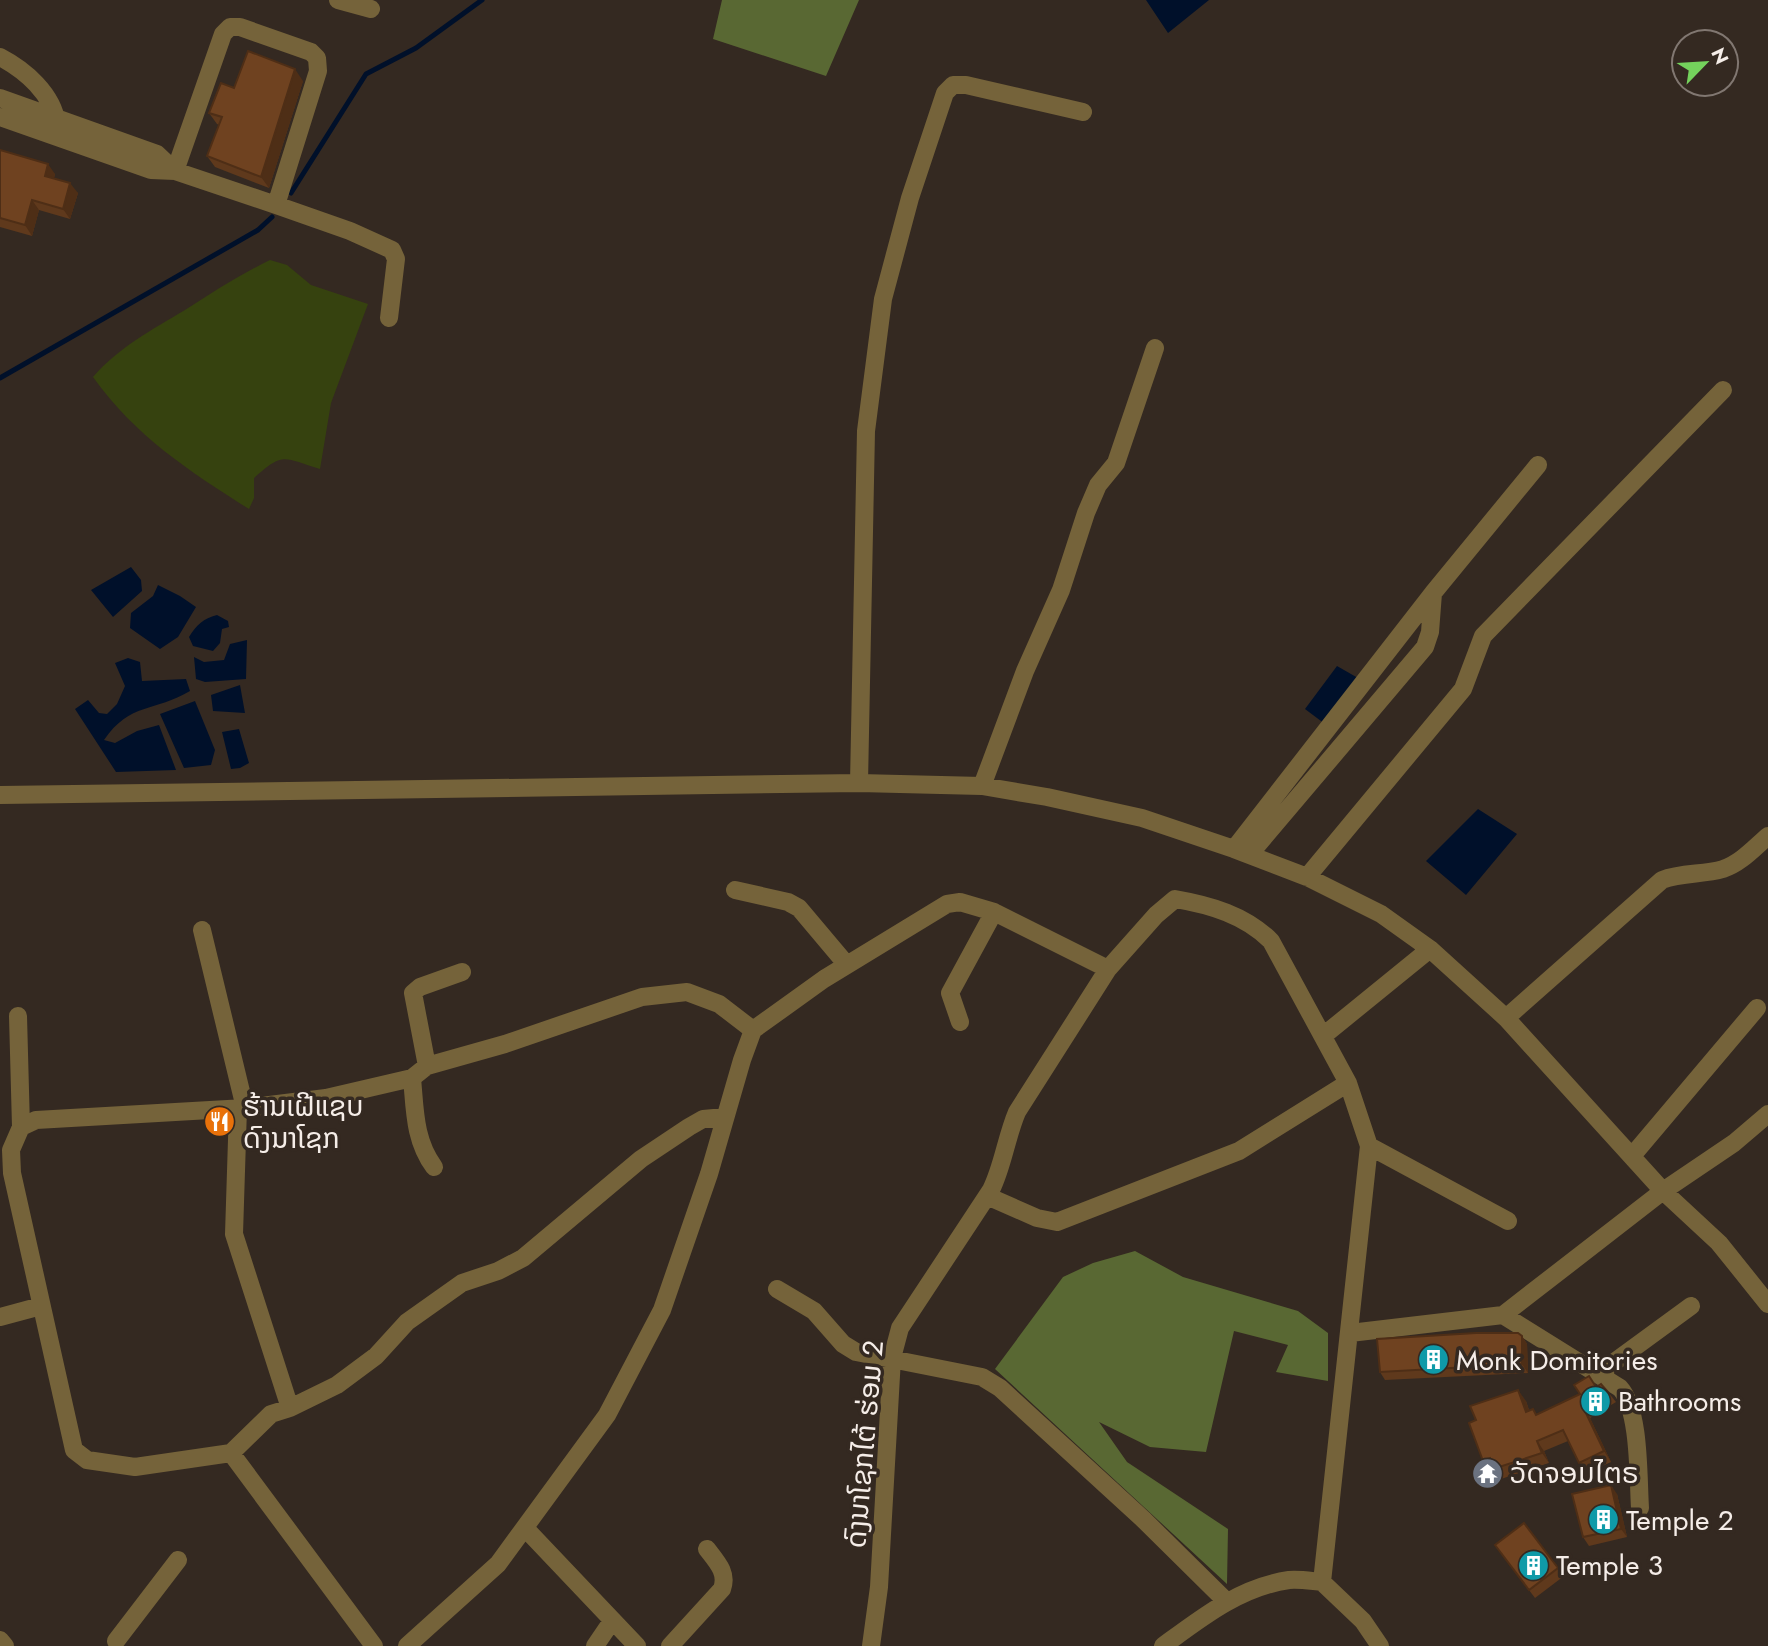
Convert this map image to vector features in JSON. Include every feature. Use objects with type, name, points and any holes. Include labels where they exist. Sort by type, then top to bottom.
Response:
[{"type":"street","points":[[338,0],[371,9]]},
{"type":"street","points":[[174,171],[223,34],[230,27],[240,27],[311,51],[317,58],[318,71],[276,205]]},
{"type":"street","points":[[0,57],[32,78],[46,97],[56,119],[57,139]]},
{"type":"street","points":[[859,783],[866,431],[883,299],[909,198],[945,93],[953,85],[966,85],[1083,112]]},
{"type":"street","points":[[0,98],[157,154],[174,171]]},
{"type":"street","points":[[0,117],[151,170],[174,171],[350,230],[392,250],[396,259],[389,318]]},
{"type":"street","points":[[982,786],[1025,671],[1061,590],[1086,513],[1098,485],[1116,463],[1155,348]]},
{"type":"street","points":[[1307,877],[1463,689],[1483,636],[1723,390]]},
{"type":"street","points":[[1241,852],[1433,593],[1538,465]]},
{"type":"street","points":[[1241,852],[1425,647],[1430,632],[1433,593]]},
{"type":"street","points":[[0,795],[859,783],[982,786],[1142,818],[1307,877],[1381,914],[1430,949],[1506,1018],[1663,1191],[1719,1243],[1768,1304]]},
{"type":"street","points":[[1506,1018],[1662,880],[1674,875],[1722,869],[1738,862],[1768,836]]},
{"type":"street","points":[[735,890],[788,902],[799,908],[847,965]]},
{"type":"street","name":"ດົງນາໂຊກໄຕ້ ຮ່ອມ 2","points":[[871,1646],[879,1587],[892,1359],[900,1328],[987,1196],[999,1174],[1009,1132],[1017,1112],[1108,969],[1156,915],[1175,899],[1205,904],[1255,926],[1270,941],[1323,1036]]},
{"type":"street","points":[[407,1646],[498,1564],[607,1415],[662,1310],[709,1174],[753,1030],[782,1007],[947,904],[960,902],[993,912],[1108,969]]},
{"type":"street","points":[[960,1022],[950,993],[993,912]]},
{"type":"street","points":[[202,930],[242,1108],[234,1234],[290,1408]]},
{"type":"street","points":[[1322,1582],[1369,1146],[1348,1083],[1323,1036],[1430,949]]},
{"type":"street","points":[[427,1066],[413,993],[420,987],[462,972]]},
{"type":"street","points":[[725,1117],[703,1119],[641,1159],[523,1258],[498,1271],[462,1283],[407,1322],[376,1356],[337,1385],[290,1408],[271,1414],[232,1453],[135,1467],[87,1460],[74,1450],[6,1150],[21,1127],[36,1120],[242,1108],[326,1098],[412,1078],[427,1066],[505,1044],[642,997],[687,992],[719,1004],[753,1030]]},
{"type":"street","points":[[1632,1156],[1756,1007]]},
{"type":"street","points":[[18,1016],[21,1127]]},
{"type":"street","points":[[412,1078],[418,1137],[425,1155],[434,1167]]},
{"type":"street","points":[[987,1196],[1037,1219],[1057,1222],[1240,1151],[1348,1083]]},
{"type":"street","points":[[1350,1333],[1503,1315],[1663,1191],[1734,1143],[1768,1114]]},
{"type":"street","points":[[1369,1146],[1508,1221]]},
{"type":"street","points":[[777,1289],[814,1311],[843,1344],[856,1352],[982,1377],[1000,1388],[1144,1520],[1227,1602]]},
{"type":"street","points":[[0,1317],[41,1306]]},
{"type":"street","points":[[1598,1374],[1691,1306]]},
{"type":"street","points":[[1503,1315],[1620,1388],[1627,1396],[1633,1415],[1640,1508]]},
{"type":"street","points":[[232,1453],[374,1646]]},
{"type":"street","points":[[525,1528],[637,1646]]},
{"type":"street","points":[[670,1646],[722,1589],[724,1583],[720,1566],[707,1549]]},
{"type":"street","points":[[117,1644],[177,1560]]},
{"type":"street","points":[[1163,1646],[1227,1602],[1256,1589],[1290,1580],[1322,1582],[1363,1621],[1380,1646]]},
{"type":"street","points":[[595,1646],[612,1621]]},
{"type":"street","points":[[0,1640],[5,1646]]},
{"type":"green space","points":[[722,0],[859,0],[826,76],[713,39]]},
{"type":"green space","points":[[270,260],[287,265],[311,285],[368,304],[331,403],[320,469],[291,460],[278,460],[254,478],[254,498],[249,509],[205,481],[145,435],[109,398],[93,377],[113,357],[136,340]]},
{"type":"green space","points":[[1135,1251],[1183,1277],[1298,1311],[1328,1333],[1328,1381],[1276,1372],[1288,1345],[1234,1331],[1206,1452],[1150,1447],[1099,1422],[1127,1462],[1228,1529],[1227,1584],[995,1369],[1063,1277],[1093,1263]]},
{"type":"water","points":[[1146,0],[1209,0],[1168,33]]},
{"type":"water","points":[[131,567],[141,580],[142,591],[113,617],[91,590]]},
{"type":"water","points":[[158,585],[196,607],[178,637],[160,649],[130,628],[131,613],[153,596]]},
{"type":"water","points":[[217,615],[228,621],[229,627],[222,629],[220,643],[213,651],[193,646],[189,637],[195,629],[204,620]]},
{"type":"water","points":[[247,640],[246,679],[205,682],[196,679],[194,657],[204,662],[224,660],[230,644]]},
{"type":"water","points":[[128,658],[140,662],[142,681],[186,679],[190,691],[133,713],[123,719],[104,740],[115,743],[137,731],[159,725],[176,770],[116,772],[75,709],[88,700],[99,713],[107,714],[117,704],[125,686],[115,663]]},
{"type":"water","points":[[1337,666],[1358,678],[1325,724],[1305,709]]},
{"type":"water","points":[[240,685],[245,713],[213,711],[211,695]]},
{"type":"water","points":[[195,701],[215,750],[211,765],[184,768],[160,714]]},
{"type":"water","points":[[239,729],[249,763],[231,769],[222,732]]},
{"type":"water","points":[[1478,809],[1517,834],[1466,895],[1426,861]]},
{"type":"building","points":[[248,51],[295,69],[261,177],[207,156],[222,117],[209,113],[221,83],[234,88]]},
{"type":"building","points":[[0,150],[48,164],[45,176],[70,183],[63,209],[32,200],[25,225],[0,218]]},
{"type":"building","points":[[1518,1333],[1522,1336],[1522,1364],[1380,1372],[1377,1339]]},
{"type":"building","points":[[1589,1376],[1596,1387],[1601,1384],[1608,1392],[1583,1407],[1604,1451],[1579,1463],[1563,1430],[1537,1441],[1542,1453],[1493,1469],[1490,1458],[1483,1461],[1469,1423],[1476,1420],[1470,1406],[1518,1390],[1526,1412],[1533,1409],[1536,1415],[1580,1394],[1574,1385]]},
{"type":"building","name":"Temple 2","points":[[1611,1485],[1621,1529],[1583,1537],[1572,1494]]},
{"type":"building","name":"Temple 3","points":[[1524,1523],[1558,1568],[1529,1590],[1495,1545]]},
{"type":"waterway","points":[[291,193],[366,74],[416,48],[482,0]]},
{"type":"waterway","points":[[0,378],[258,230],[272,217]]},
{"type":"place","name":"ຮ້ານເຝີແຊບ ດົງນາໂຊກ","points":[[220,1122]]},
{"type":"place","name":"Monk Domitories","points":[[1433,1360]]},
{"type":"place","name":"Bathrooms","points":[[1595,1401]]},
{"type":"place","name":"ວັດຈອມໄຕຣ","points":[[1487,1473]]},
{"type":"place","name":"Temple 2","points":[[1603,1520]]},
{"type":"place","name":"Temple 3","points":[[1533,1565]]}]
